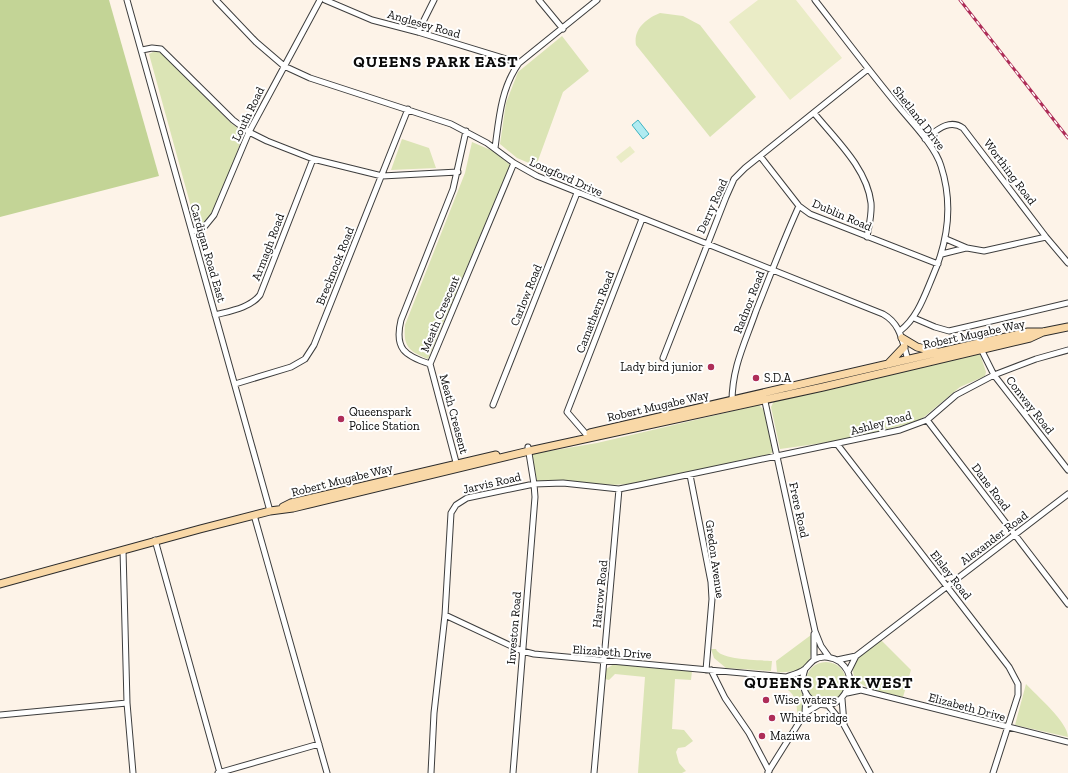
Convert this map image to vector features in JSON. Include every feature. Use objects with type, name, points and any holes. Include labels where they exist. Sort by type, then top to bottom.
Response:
[{"type":"main road","name":"Robert Mugabe Way","points":[[887,368],[908,360],[938,352],[1028,332],[1043,332],[1068,327]]},
{"type":"main road","name":"Robert Mugabe Way","points":[[0,584],[154,540],[280,509],[291,503],[320,495],[457,466],[887,368],[925,362],[1030,338],[1043,332]]},
{"type":"main road","points":[[901,335],[917,346],[938,352]]},
{"type":"main road","points":[[887,368],[904,346]]},
{"type":"main road","name":"Robert Mugabe Way","points":[[528,449],[586,434],[732,404]]},
{"type":"street","name":"Cardigan Road East","points":[[127,0],[270,511]]},
{"type":"street","name":"Longford Drive","points":[[216,0],[256,42],[284,66],[310,78],[436,118],[466,131],[531,173],[577,193],[883,314],[896,324],[901,335],[908,360]]},
{"type":"street","name":"Louth Road","points":[[192,232],[208,224],[214,215],[249,132],[320,0]]},
{"type":"street","name":"Anglesey Road","points":[[325,0],[354,14],[519,63]]},
{"type":"street","points":[[418,32],[434,0]]},
{"type":"street","points":[[539,0],[563,29]]},
{"type":"street","points":[[494,148],[503,97],[512,73],[519,63],[597,0]]},
{"type":"street","name":"Shetland Drive","points":[[815,0],[868,69],[925,139],[942,167],[947,195],[948,220],[946,239],[938,264],[914,318],[901,335]]},
{"type":"street","points":[[142,50],[152,48],[161,49],[233,120],[249,132],[313,159],[382,176],[458,172]]},
{"type":"street","name":"Derry Road","points":[[663,358],[706,244],[734,179],[745,168],[868,69]]},
{"type":"street","name":"Brecknock Road","points":[[235,384],[291,367],[298,364],[310,352],[408,109]]},
{"type":"street","points":[[814,113],[853,161],[868,187],[871,205],[871,218],[867,237]]},
{"type":"street","name":"Worthing Road","points":[[925,139],[946,125],[954,124],[961,126],[1046,237],[1068,263]]},
{"type":"street","name":"Meath Crescent","points":[[466,131],[458,172],[399,330],[401,346],[409,356],[430,364],[514,163]]},
{"type":"street","name":"Dublin Road","points":[[760,156],[799,206],[816,217],[938,264]]},
{"type":"street","name":"Armagh Road","points":[[215,315],[244,306],[252,302],[260,295],[313,159]]},
{"type":"street","name":"Carlow Road","points":[[493,405],[577,193]]},
{"type":"street","name":"Radnor Road","points":[[732,404],[733,377],[738,360],[772,270],[799,206]]},
{"type":"street","name":"Camathern Road","points":[[586,434],[567,412],[642,219]]},
{"type":"street","points":[[946,239],[967,248],[984,250],[1046,237]]},
{"type":"street","points":[[942,254],[967,248]]},
{"type":"street","points":[[914,318],[949,331],[1068,303]]},
{"type":"street","name":"Conway Road","points":[[981,349],[994,375],[1068,470]]},
{"type":"street","name":"Ashley Road","points":[[776,455],[837,444],[908,428],[927,420],[956,395],[994,375],[1036,359],[1068,350]]},
{"type":"street","points":[[908,360],[925,362]]},
{"type":"street","name":"Meath Creasent","points":[[430,364],[457,466]]},
{"type":"street","name":"Frere Road","points":[[764,397],[815,631],[820,646],[830,657]]},
{"type":"street","name":"Dane Road","points":[[927,420],[1068,604]]},
{"type":"street","name":"Elsley Road","points":[[837,444],[1009,667],[1016,679],[1018,695],[993,773]]},
{"type":"street","name":"Investon Road","points":[[513,773],[534,484],[528,449]]},
{"type":"street","name":"Jarvis Road","points":[[430,773],[434,713],[445,615],[451,513],[454,508],[467,498],[534,484],[563,483],[619,489],[690,475],[776,455]]},
{"type":"street","name":"Gredon Avenue","points":[[690,475],[711,582],[712,599],[708,670]]},
{"type":"street","name":"Harrow Road","points":[[594,773],[619,489]]},
{"type":"street","name":"Alexander Road","points":[[837,660],[856,656],[1068,494]]},
{"type":"street","points":[[254,515],[327,773]]},
{"type":"street","points":[[154,540],[219,773],[319,744]]},
{"type":"street","points":[[123,550],[127,703],[132,773]]},
{"type":"street","name":"Elizabeth Drive","points":[[445,615],[522,651],[549,657],[786,678],[803,687]]},
{"type":"street","name":"Frere Road","points":[[814,660],[815,631]]},
{"type":"street","name":"Alexander Road","points":[[848,672],[856,656]]},
{"type":"street","points":[[786,678],[805,669],[814,660],[830,657],[844,665],[850,679],[861,690]]},
{"type":"street","points":[[805,669],[802,678],[803,687],[806,694],[814,702],[820,704],[828,705],[842,699],[846,693],[850,679]]},
{"type":"street","points":[[708,670],[750,736],[768,772]]},
{"type":"street","name":"Elizabeth Drive","points":[[846,693],[861,690],[1068,742]]},
{"type":"street","points":[[805,713],[806,694]]},
{"type":"street","points":[[842,699],[844,725]]},
{"type":"street","points":[[0,715],[127,703]]},
{"type":"street","points":[[768,772],[805,713],[820,704]]},
{"type":"street","points":[[828,705],[844,725],[870,773]]},
{"type":"green space","points":[[0,0],[109,0],[159,176],[0,217]]},
{"type":"green space","points":[[758,0],[796,0],[842,58],[790,100],[729,22]]},
{"type":"green space","points":[[660,13],[683,16],[700,25],[756,97],[710,137],[636,45],[637,34],[642,25],[650,18]]},
{"type":"green space","points":[[562,36],[589,71],[563,92],[536,166],[517,158],[500,144],[506,103],[518,72]]},
{"type":"green space","points":[[155,51],[161,53],[231,123],[244,133],[215,207],[205,222],[196,225],[149,54]]},
{"type":"green space","points":[[402,139],[429,148],[436,168],[391,170]]},
{"type":"green space","points":[[472,142],[493,151],[510,165],[428,359],[412,351],[406,343],[405,325],[465,173]]},
{"type":"green space","points":[[630,146],[635,152],[621,163],[616,157]]},
{"type":"green space","points":[[980,354],[986,372],[985,376],[960,387],[916,422],[837,441],[780,449],[771,407],[774,401]]},
{"type":"green space","points":[[759,405],[764,410],[773,452],[770,454],[639,483],[614,485],[537,481],[532,454],[597,443]]},
{"type":"green space","points":[[811,635],[811,653],[808,662],[796,670],[777,672],[776,661]]},
{"type":"green space","points":[[881,640],[911,670],[903,697],[866,687],[858,682],[854,675],[854,667],[859,657],[866,650]]},
{"type":"green space","points":[[711,649],[716,649],[719,653],[732,657],[772,661],[771,671],[726,668],[714,658]]},
{"type":"green space","points":[[830,662],[837,665],[843,671],[846,682],[845,690],[837,699],[830,702],[822,702],[815,699],[807,690],[806,678],[809,671],[818,663]]},
{"type":"green space","points":[[614,664],[692,671],[691,680],[675,679],[672,729],[684,730],[693,741],[685,747],[678,748],[676,752],[679,763],[686,771],[682,773],[638,773],[645,677],[615,674],[609,680],[605,679],[606,669]]},
{"type":"green space","points":[[776,679],[791,683],[797,686],[801,691],[804,697],[804,703],[803,710],[799,718],[797,717],[797,705],[793,696],[786,689],[775,684]]},
{"type":"green space","points":[[1026,684],[1063,724],[1067,731],[1068,737],[1015,725]]},
{"type":"water","points":[[638,120],[649,134],[643,139],[632,125]]},
{"type":"railway","points":[[960,0],[1068,138]]},
{"type":"place","name":"Lady bird junior","points":[[711,367]]},
{"type":"place","name":"S.D.A","points":[[756,378]]},
{"type":"place","name":"Queenspark Police Station","points":[[341,419]]},
{"type":"place","name":"Wise waters","points":[[766,700]]},
{"type":"place","name":"White bridge","points":[[772,718]]},
{"type":"place","name":"Maziwa","points":[[762,736]]},
{"type":"district","name":"QUEENS PARK EAST","points":[[436,61]]},
{"type":"district","name":"QUEENS PARK WEST","points":[[829,682]]}]
